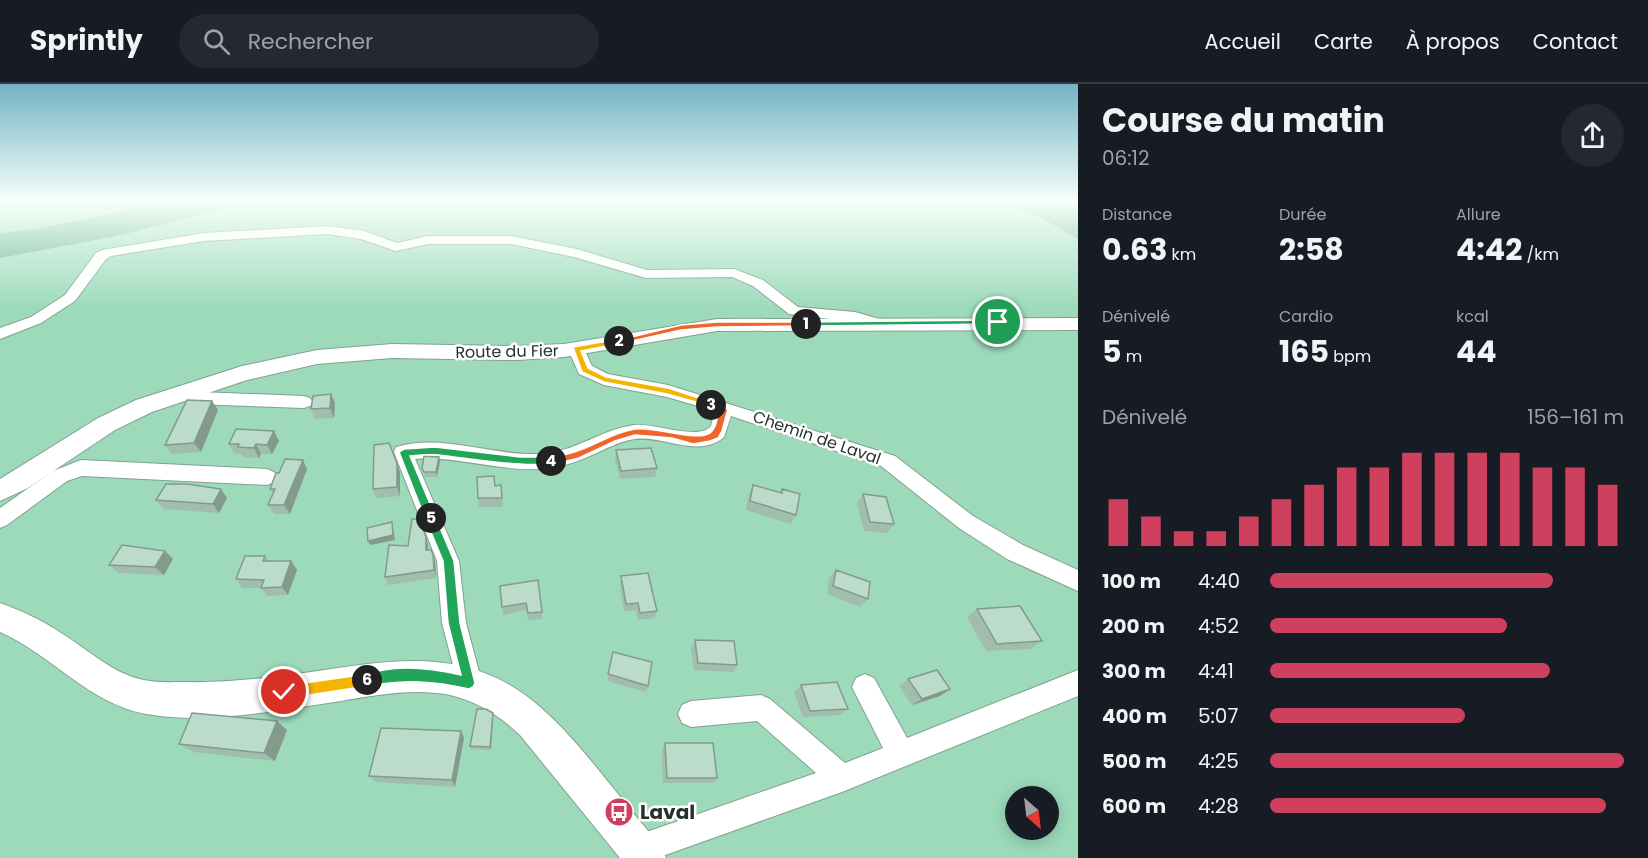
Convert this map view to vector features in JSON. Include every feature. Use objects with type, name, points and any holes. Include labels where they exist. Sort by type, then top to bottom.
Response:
[{"type":"main road","name":"Route du Fier","points":[[0,492],[111,421],[142,406],[281,364],[343,353],[542,352],[576,349],[681,328],[717,325],[1078,324]]},
{"type":"main road","points":[[0,617],[20,623],[108,683],[138,696],[202,700],[284,692],[405,674],[438,676],[469,683],[490,691],[516,709],[538,729],[642,854]]},
{"type":"street","points":[[0,334],[36,320],[70,298],[101,256],[107,253],[203,237]]},
{"type":"street","points":[[368,237],[396,247],[428,240],[511,240],[577,253],[646,274],[734,273],[758,283],[794,311],[855,317],[878,324]]},
{"type":"street","name":"Chemin de Laval","points":[[576,349],[585,370],[604,380],[668,391],[888,461],[966,522],[1015,552],[1078,581]]},
{"type":"street","points":[[185,392],[194,398],[304,402]]},
{"type":"street","points":[[469,683],[454,623],[448,561],[404,452],[435,451],[551,461],[576,456],[612,439],[635,432],[672,434],[693,440],[706,439],[714,435],[718,429],[724,409]]},
{"type":"street","points":[[0,519],[60,476],[81,468],[267,477]]},
{"type":"street","points":[[642,854],[842,778],[1078,683]]},
{"type":"street","points":[[865,687],[900,753]]},
{"type":"street","points":[[691,714],[760,708],[842,778]]},
{"type":"shaded area","points":[[0,237],[1078,237],[1078,858],[0,858]]},
{"type":"shaded area","points":[[0,237],[75,237],[0,250]]},
{"type":"building","points":[[331,394],[330,408],[311,409],[313,396]]},
{"type":"building","points":[[187,400],[212,401],[194,443],[165,445]]},
{"type":"building","points":[[236,429],[274,431],[267,445],[256,444],[254,448],[229,444]]},
{"type":"building","points":[[389,443],[397,463],[397,487],[373,489],[374,445]]},
{"type":"building","points":[[651,448],[657,468],[621,471],[616,450]]},
{"type":"building","points":[[424,456],[439,457],[436,472],[424,472],[422,468]]},
{"type":"building","points":[[285,459],[303,460],[284,505],[268,505],[275,489],[270,489]]},
{"type":"building","points":[[494,476],[495,486],[501,485],[502,498],[478,498],[477,477]]},
{"type":"building","points":[[166,484],[187,484],[221,489],[213,504],[156,500]]},
{"type":"building","points":[[753,485],[782,493],[782,489],[800,494],[796,515],[750,501]]},
{"type":"building","points":[[863,494],[886,497],[894,524],[870,522]]},
{"type":"building","points":[[412,519],[419,519],[426,537],[426,550],[431,550],[433,554],[434,570],[385,577],[389,545],[408,546]]},
{"type":"building","points":[[392,522],[393,535],[368,541],[367,528]]},
{"type":"building","points":[[122,545],[165,551],[155,567],[109,565]]},
{"type":"building","points":[[245,556],[265,556],[263,561],[291,561],[282,587],[261,588],[264,580],[236,579]]},
{"type":"building","points":[[836,570],[870,582],[868,599],[833,586]]},
{"type":"building","points":[[648,573],[657,611],[640,613],[638,603],[626,604],[621,576]]},
{"type":"building","points":[[538,580],[542,612],[528,613],[526,603],[502,607],[500,586]]},
{"type":"building","points":[[1020,606],[1042,641],[997,644],[977,609]]},
{"type":"building","points":[[695,640],[734,641],[737,665],[698,663]]},
{"type":"building","points":[[613,652],[652,662],[648,686],[608,674]]},
{"type":"building","points":[[937,670],[950,689],[922,699],[908,679]]},
{"type":"building","points":[[837,682],[848,709],[810,711],[801,685]]},
{"type":"building","points":[[477,709],[486,709],[493,713],[490,747],[470,746]]},
{"type":"building","points":[[192,713],[277,721],[264,753],[179,744]]},
{"type":"building","points":[[381,728],[461,731],[452,780],[369,776]]},
{"type":"building","points":[[665,743],[713,743],[717,778],[667,778]]},
{"type":"waterway","points":[[0,252],[79,237]]},
{"type":"place","name":"Laval","points":[[619,812]]},
{"type":"route","points":[[284,692],[405,674],[438,676],[469,683],[454,623],[448,561],[404,452],[435,451],[551,461],[576,456],[612,439],[635,432],[672,434],[693,440],[706,439],[714,435],[718,429],[724,409],[668,391],[624,381],[604,380],[585,370],[576,349],[681,328],[717,325],[998,322]]}]
